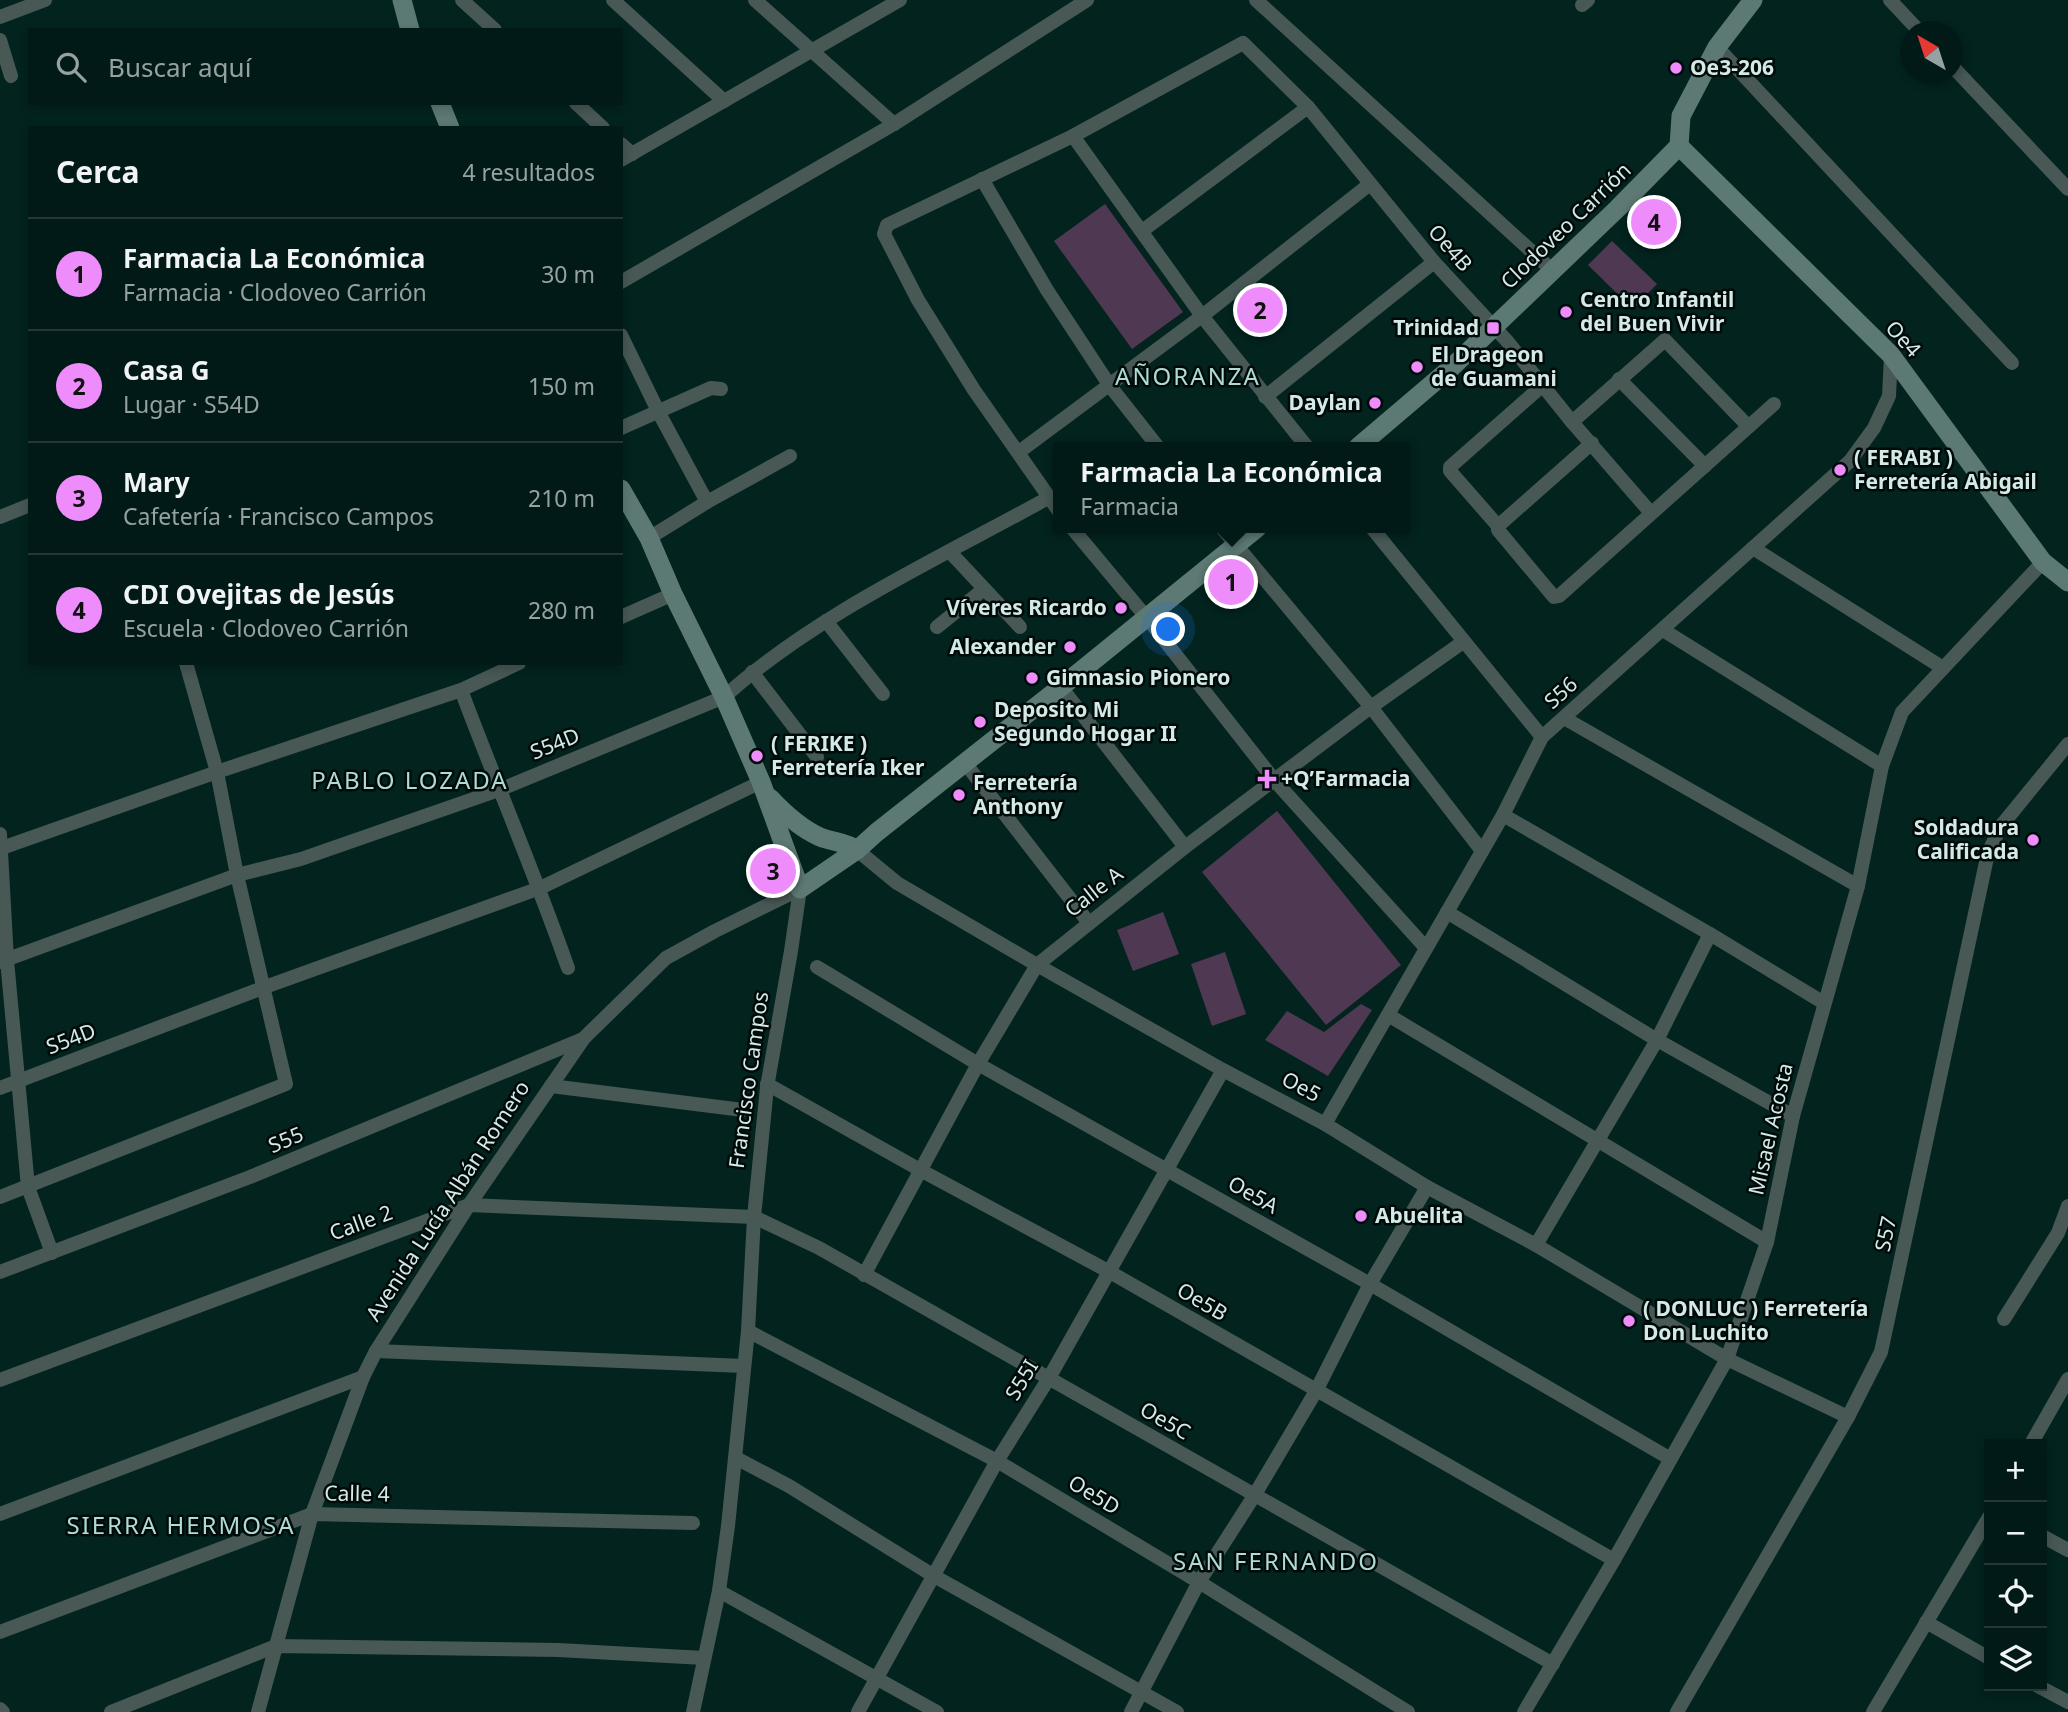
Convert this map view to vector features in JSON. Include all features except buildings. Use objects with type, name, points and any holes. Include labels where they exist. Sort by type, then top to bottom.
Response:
[{"type":"street","points":[[0,17],[45,0]]},
{"type":"street","points":[[462,0],[493,28]]},
{"type":"street","points":[[613,0],[724,101]]},
{"type":"street","points":[[755,0],[894,124]]},
{"type":"street","points":[[625,153],[724,101],[900,0]]},
{"type":"street","points":[[623,281],[894,124],[1087,0]]},
{"type":"street","points":[[1256,0],[1553,271]]},
{"type":"street","points":[[1679,146],[1681,116],[1717,47],[1753,0]]},
{"type":"street","points":[[1890,0],[1910,21]]},
{"type":"street","points":[[0,40],[11,76]]},
{"type":"street","name":"Oe4B","points":[[1073,136],[1243,43],[1308,107],[1434,262],[1507,341],[1650,513]]},
{"type":"street","points":[[1717,47],[2012,363]]},
{"type":"street","points":[[1963,78],[2068,189]]},
{"type":"street","points":[[441,105],[449,126]]},
{"type":"street","points":[[578,105],[601,126]]},
{"type":"street","points":[[1142,231],[1308,107]]},
{"type":"street","points":[[1053,504],[974,390],[918,300],[884,234],[887,225],[1073,136],[1202,316],[1303,442]]},
{"type":"street","name":"Clodoveo Carrión","points":[[1364,442],[1452,367],[1679,146]]},
{"type":"street","name":"Oe4","points":[[1679,146],[1891,355],[2043,562],[2068,582]]},
{"type":"street","points":[[982,179],[1047,290],[1110,386],[1154,442]]},
{"type":"street","points":[[1019,452],[1202,316],[1370,184]]},
{"type":"street","points":[[1265,397],[1434,262]]},
{"type":"street","points":[[623,339],[707,502]]},
{"type":"street","points":[[1572,422],[1665,340],[1747,425]]},
{"type":"street","name":"S56","points":[[1325,1124],[1503,815],[1542,737],[1850,461],[1874,428],[1889,396],[1891,355]]},
{"type":"street","points":[[1619,379],[1705,466]]},
{"type":"street","points":[[1543,385],[1450,467],[1450,471],[1554,597],[1559,596],[1747,425],[1774,404]]},
{"type":"street","points":[[623,427],[710,388],[721,390]]},
{"type":"street","points":[[1498,526],[1592,443]]},
{"type":"street","points":[[649,538],[790,456]]},
{"type":"street","name":"Francisco Campos","points":[[623,492],[649,538],[673,594],[724,697],[764,788],[800,889],[767,1084],[736,1458],[719,1591],[693,1712]]},
{"type":"street","name":"S54D","points":[[3,961],[237,875],[301,859],[499,790],[724,697],[752,672],[826,621],[1048,498]]},
{"type":"street","points":[[0,517],[28,506]]},
{"type":"street","points":[[1076,533],[1275,781],[1426,948]]},
{"type":"street","points":[[1226,533],[1371,707],[1482,851]]},
{"type":"street","points":[[764,788],[802,828],[857,850],[1251,533]]},
{"type":"street","points":[[1376,533],[1542,737]]},
{"type":"street","points":[[1754,548],[1943,668]]},
{"type":"street","points":[[950,552],[1020,627]]},
{"type":"street","name":"Misael Acosta","points":[[1524,1712],[1614,1560],[1727,1359],[1767,1242],[1793,1116],[1858,886],[1882,766],[1902,712],[2043,562]]},
{"type":"street","points":[[937,626],[984,589]]},
{"type":"street","points":[[623,616],[673,594]]},
{"type":"street","points":[[826,621],[883,694]]},
{"type":"street","points":[[1663,630],[1882,766]]},
{"type":"street","name":"Calle A","points":[[864,1275],[978,1064],[1037,965],[1185,847],[1371,707],[1463,642]]},
{"type":"street","points":[[0,1197],[286,1084],[237,875],[217,772],[187,665]]},
{"type":"street","points":[[52,1253],[28,1187],[3,961],[1,841],[461,690],[515,665]]},
{"type":"street","points":[[752,672],[817,757]]},
{"type":"street","points":[[1061,687],[1185,847]]},
{"type":"street","points":[[461,690],[540,888],[568,968]]},
{"type":"street","points":[[1564,718],[1858,886]]},
{"type":"street","name":"S57","points":[[1676,1712],[1848,1417],[1881,1352],[1988,853],[2001,826],[2068,744]]},
{"type":"street","points":[[965,763],[1089,923]]},
{"type":"street","name":"S54D","points":[[17,1083],[265,987],[540,888],[764,788]]},
{"type":"street","points":[[1503,815],[1824,1003]]},
{"type":"street","name":"Oe5","points":[[857,850],[897,883],[1037,965],[1325,1124],[1427,1187],[1536,1245],[1727,1359],[1848,1417]]},
{"type":"street","name":"Avenida Lucía Albán Romero","points":[[258,1712],[312,1514],[363,1377],[376,1351],[469,1205],[584,1038],[666,958],[715,930],[800,889],[857,850]]},
{"type":"street","points":[[1447,912],[1657,1040],[1793,1116]]},
{"type":"street","points":[[1536,1245],[1657,1040],[1710,934]]},
{"type":"street","name":"Oe5A","points":[[817,967],[978,1064],[1370,1284],[1669,1458]]},
{"type":"street","points":[[1388,1015],[1767,1242]]},
{"type":"street","name":"S55","points":[[0,1272],[250,1177],[584,1038]]},
{"type":"street","name":"S55I","points":[[858,1712],[997,1461],[1049,1377],[1223,1070]]},
{"type":"street","points":[[0,1088],[17,1083]]},
{"type":"street","name":"Oe5B","points":[[767,1084],[1108,1271],[1614,1560]]},
{"type":"street","points":[[551,1086],[743,1110]]},
{"type":"street","points":[[1131,1712],[1199,1582],[1316,1391],[1370,1284],[1427,1187]]},
{"type":"street","name":"Calle 2","points":[[0,1380],[469,1205],[754,1216]]},
{"type":"street","points":[[2004,1320],[2063,1235],[2068,1206]]},
{"type":"street","name":"Oe5C","points":[[754,1216],[819,1248],[1553,1664]]},
{"type":"street","name":"Oe5D","points":[[748,1331],[997,1461],[1408,1712]]},
{"type":"street","points":[[376,1351],[744,1366]]},
{"type":"street","points":[[0,1514],[363,1377]]},
{"type":"street","points":[[2034,1439],[2066,1389]]},
{"type":"street","points":[[736,1458],[789,1486],[934,1576],[1177,1712]]},
{"type":"street","name":"Calle 4","points":[[0,1632],[312,1514],[692,1523]]},
{"type":"street","points":[[1873,1712],[1984,1525]]},
{"type":"street","points":[[2047,1539],[2068,1550]]},
{"type":"street","points":[[719,1591],[937,1712]]},
{"type":"street","points":[[1926,1622],[1984,1655]]},
{"type":"street","points":[[111,1712],[276,1646],[558,1650],[704,1658]]},
{"type":"street","points":[[2047,1691],[2068,1702]]},
{"type":"shaded area","points":[[1105,204],[1183,312],[1132,349],[1054,241]]},
{"type":"shaded area","points":[[1612,241],[1657,284],[1633,309],[1588,265]]},
{"type":"shaded area","points":[[1277,811],[1401,965],[1326,1025],[1202,872]]},
{"type":"shaded area","points":[[1163,912],[1179,954],[1133,971],[1117,930]]},
{"type":"shaded area","points":[[1225,952],[1246,1014],[1212,1026],[1191,964]]},
{"type":"shaded area","points":[[1361,1004],[1372,1010],[1328,1076],[1265,1040],[1287,1011],[1324,1032]]},
{"type":"place","name":"Oe3-206","points":[[1676,68]]},
{"type":"place","name":"CDI Ovejitas de Jesús","points":[[1654,222]]},
{"type":"place","name":"Casa G","points":[[1260,310]]},
{"type":"place","name":"Centro Infantil del Buen Vivir","points":[[1566,312]]},
{"type":"place","name":"Trinidad","points":[[1493,328]]},
{"type":"place","name":"El Drageon de Guamani","points":[[1417,367]]},
{"type":"place","name":"Daylan","points":[[1375,403]]},
{"type":"place","name":"( FERABI ) Ferretería Abigail","points":[[1840,470]]},
{"type":"place","name":"Farmacia La Económica","points":[[1231,582]]},
{"type":"place","name":"Víveres Ricardo","points":[[1121,608]]},
{"type":"place","name":"Alexander","points":[[1070,647]]},
{"type":"place","name":"Gimnasio Pionero","points":[[1032,678]]},
{"type":"place","name":"Deposito Mi Segundo Hogar II","points":[[980,722]]},
{"type":"place","name":"( FERIKE ) Ferretería Iker","points":[[757,756]]},
{"type":"place","name":"+Q’Farmacia","points":[[1267,779]]},
{"type":"place","name":"Ferretería Anthony","points":[[959,795]]},
{"type":"place","name":"Soldadura Calificada","points":[[2033,840]]},
{"type":"place","name":"Mary","points":[[773,871]]},
{"type":"place","name":"Abuelita","points":[[1361,1216]]},
{"type":"place","name":"( DONLUC ) Ferretería Don Luchito","points":[[1629,1321]]},
{"type":"district","name":"AÑORANZA","points":[[1188,377]]},
{"type":"district","name":"PABLO LOZADA","points":[[410,781]]},
{"type":"district","name":"SIERRA HERMOSA","points":[[181,1526]]},
{"type":"district","name":"SAN FERNANDO","points":[[1276,1562]]}]
